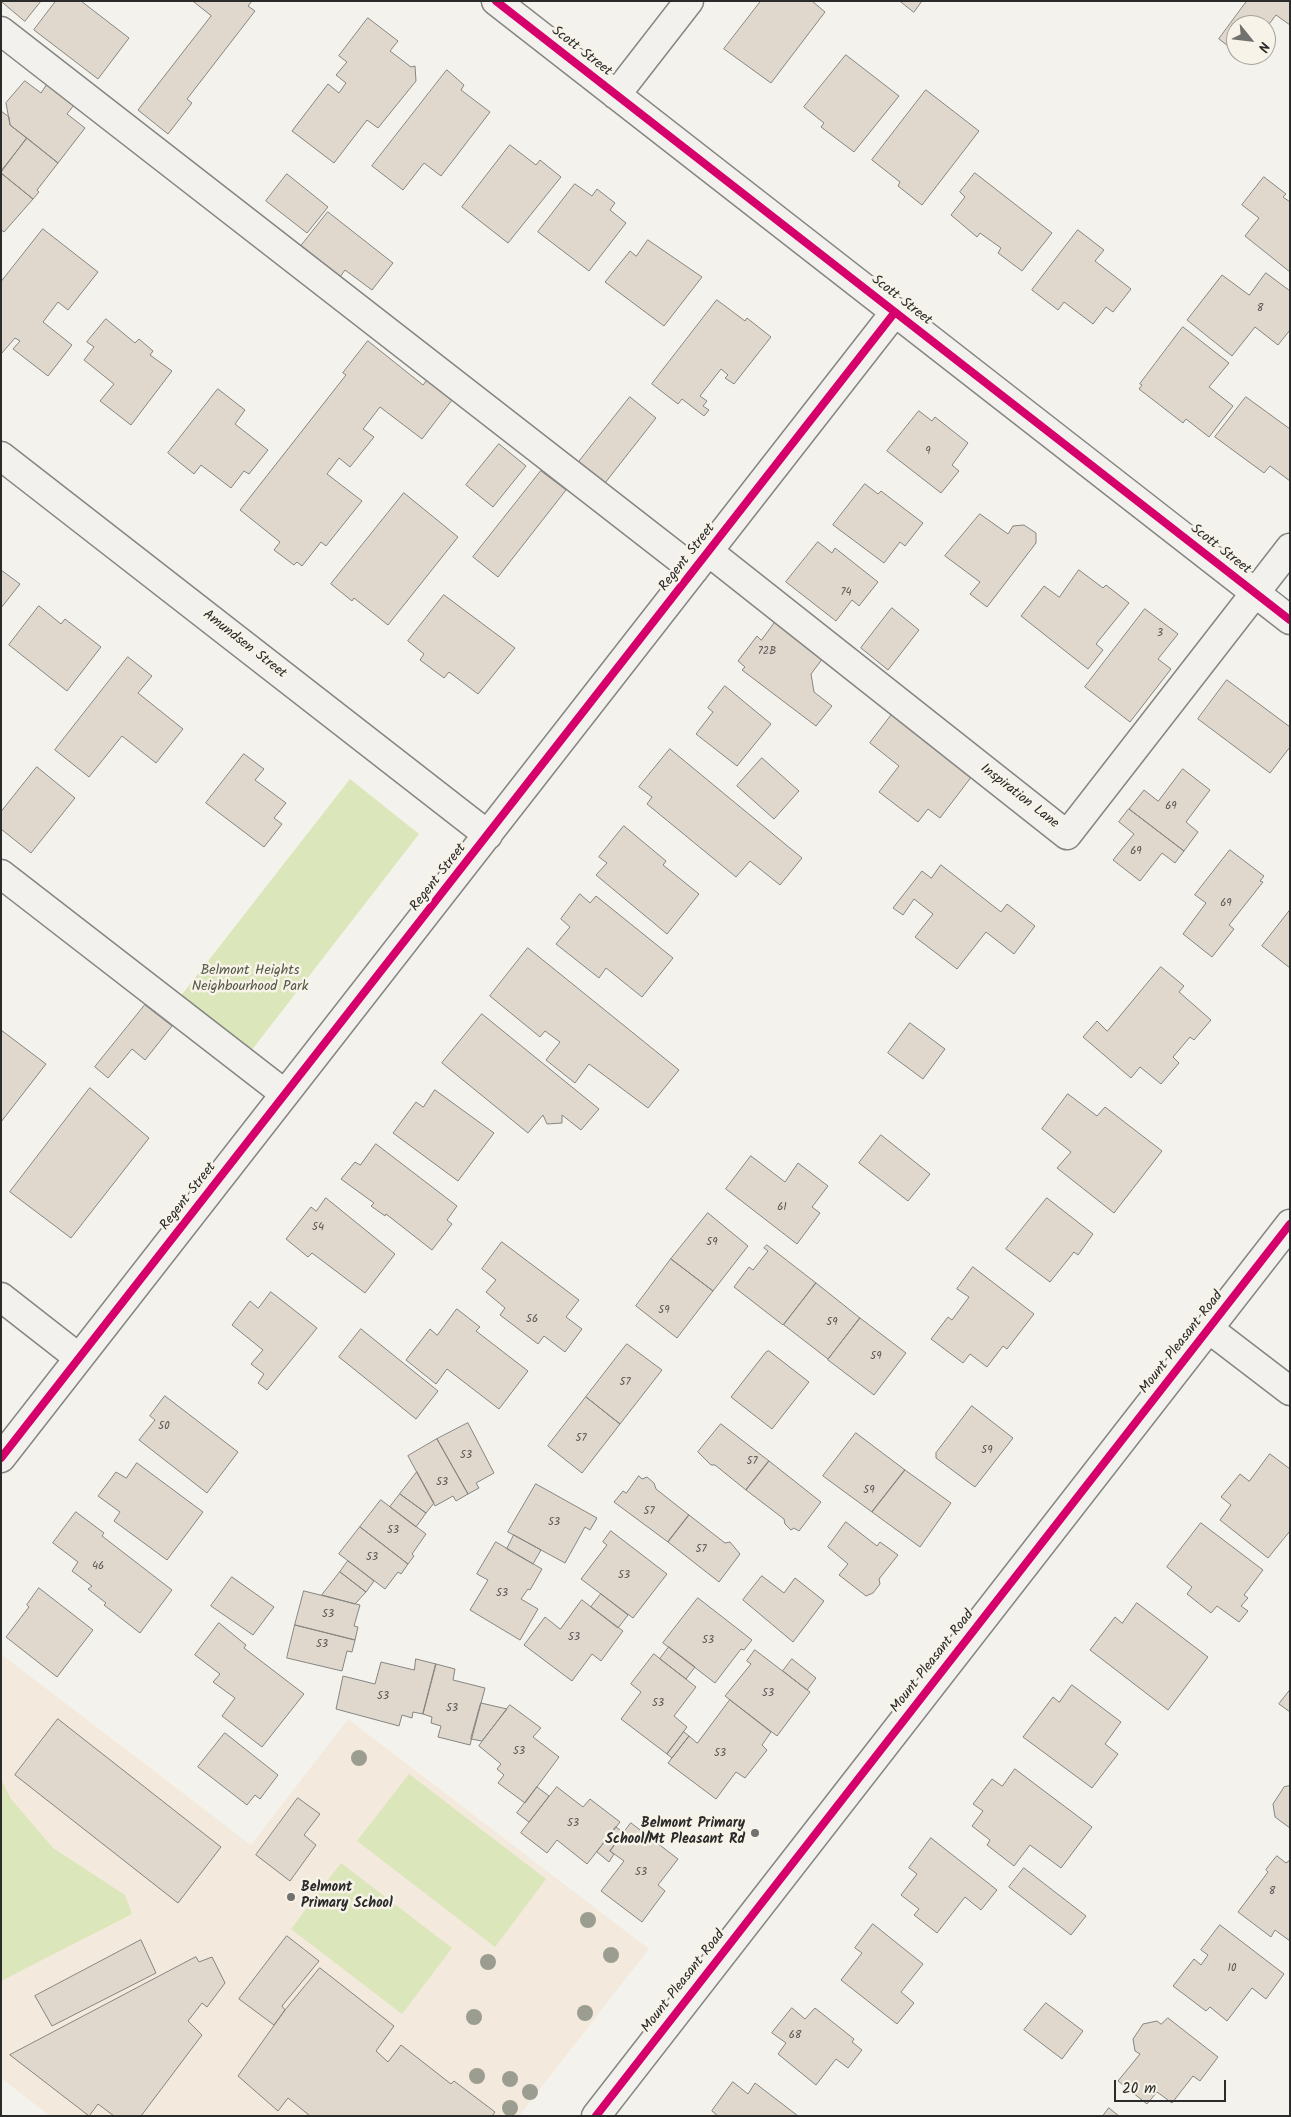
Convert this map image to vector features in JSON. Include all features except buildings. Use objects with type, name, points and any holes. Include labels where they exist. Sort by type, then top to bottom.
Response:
[{"type":"street","name":"Scott Street","points":[[496,1],[1290,620]]},
{"type":"street","points":[[616,95],[689,1]]},
{"type":"street","points":[[1,31],[702,561]]},
{"type":"street","name":"Regent Street","points":[[1,1458],[895,312]]},
{"type":"street","name":"Amundsen Street","points":[[1,456],[488,835]]},
{"type":"street","name":"Inspiration Lane","points":[[702,561],[1067,835],[1290,548]]},
{"type":"street","points":[[1,874],[285,1094]]},
{"type":"street","name":"Mount Pleasant Road","points":[[596,2116],[1290,1224]]},
{"type":"street","points":[[1,1298],[79,1358]]},
{"type":"street","points":[[1209,1329],[1290,1391]]},
{"type":"shaded area","name":"Belmont Primary School","points":[[1,1654],[251,1845],[348,1719],[649,1949],[519,2116],[50,2116],[1,2078]]},
{"type":"green space","name":"Belmont Heights Neighbourhood Park","points":[[350,779],[419,834],[251,1051],[180,997]]},
{"type":"green space","points":[[409,1774],[546,1879],[495,1947],[357,1841]]},
{"type":"green space","points":[[1,1779],[11,1799],[53,1848],[125,1895],[132,1914],[1,1981]]},
{"type":"green space","points":[[341,1863],[452,1948],[402,2014],[291,1929]]},
{"type":"cycle path","points":[[496,1],[1290,620]]},
{"type":"cycle path","points":[[1,1458],[895,312]]},
{"type":"cycle path","points":[[596,2116],[1290,1224]]},
{"type":"place","name":"Belmont Primary School/Mt Pleasant Rd","points":[[755,1833]]},
{"type":"place","name":"Belmont Primary School","points":[[291,1897]]}]
